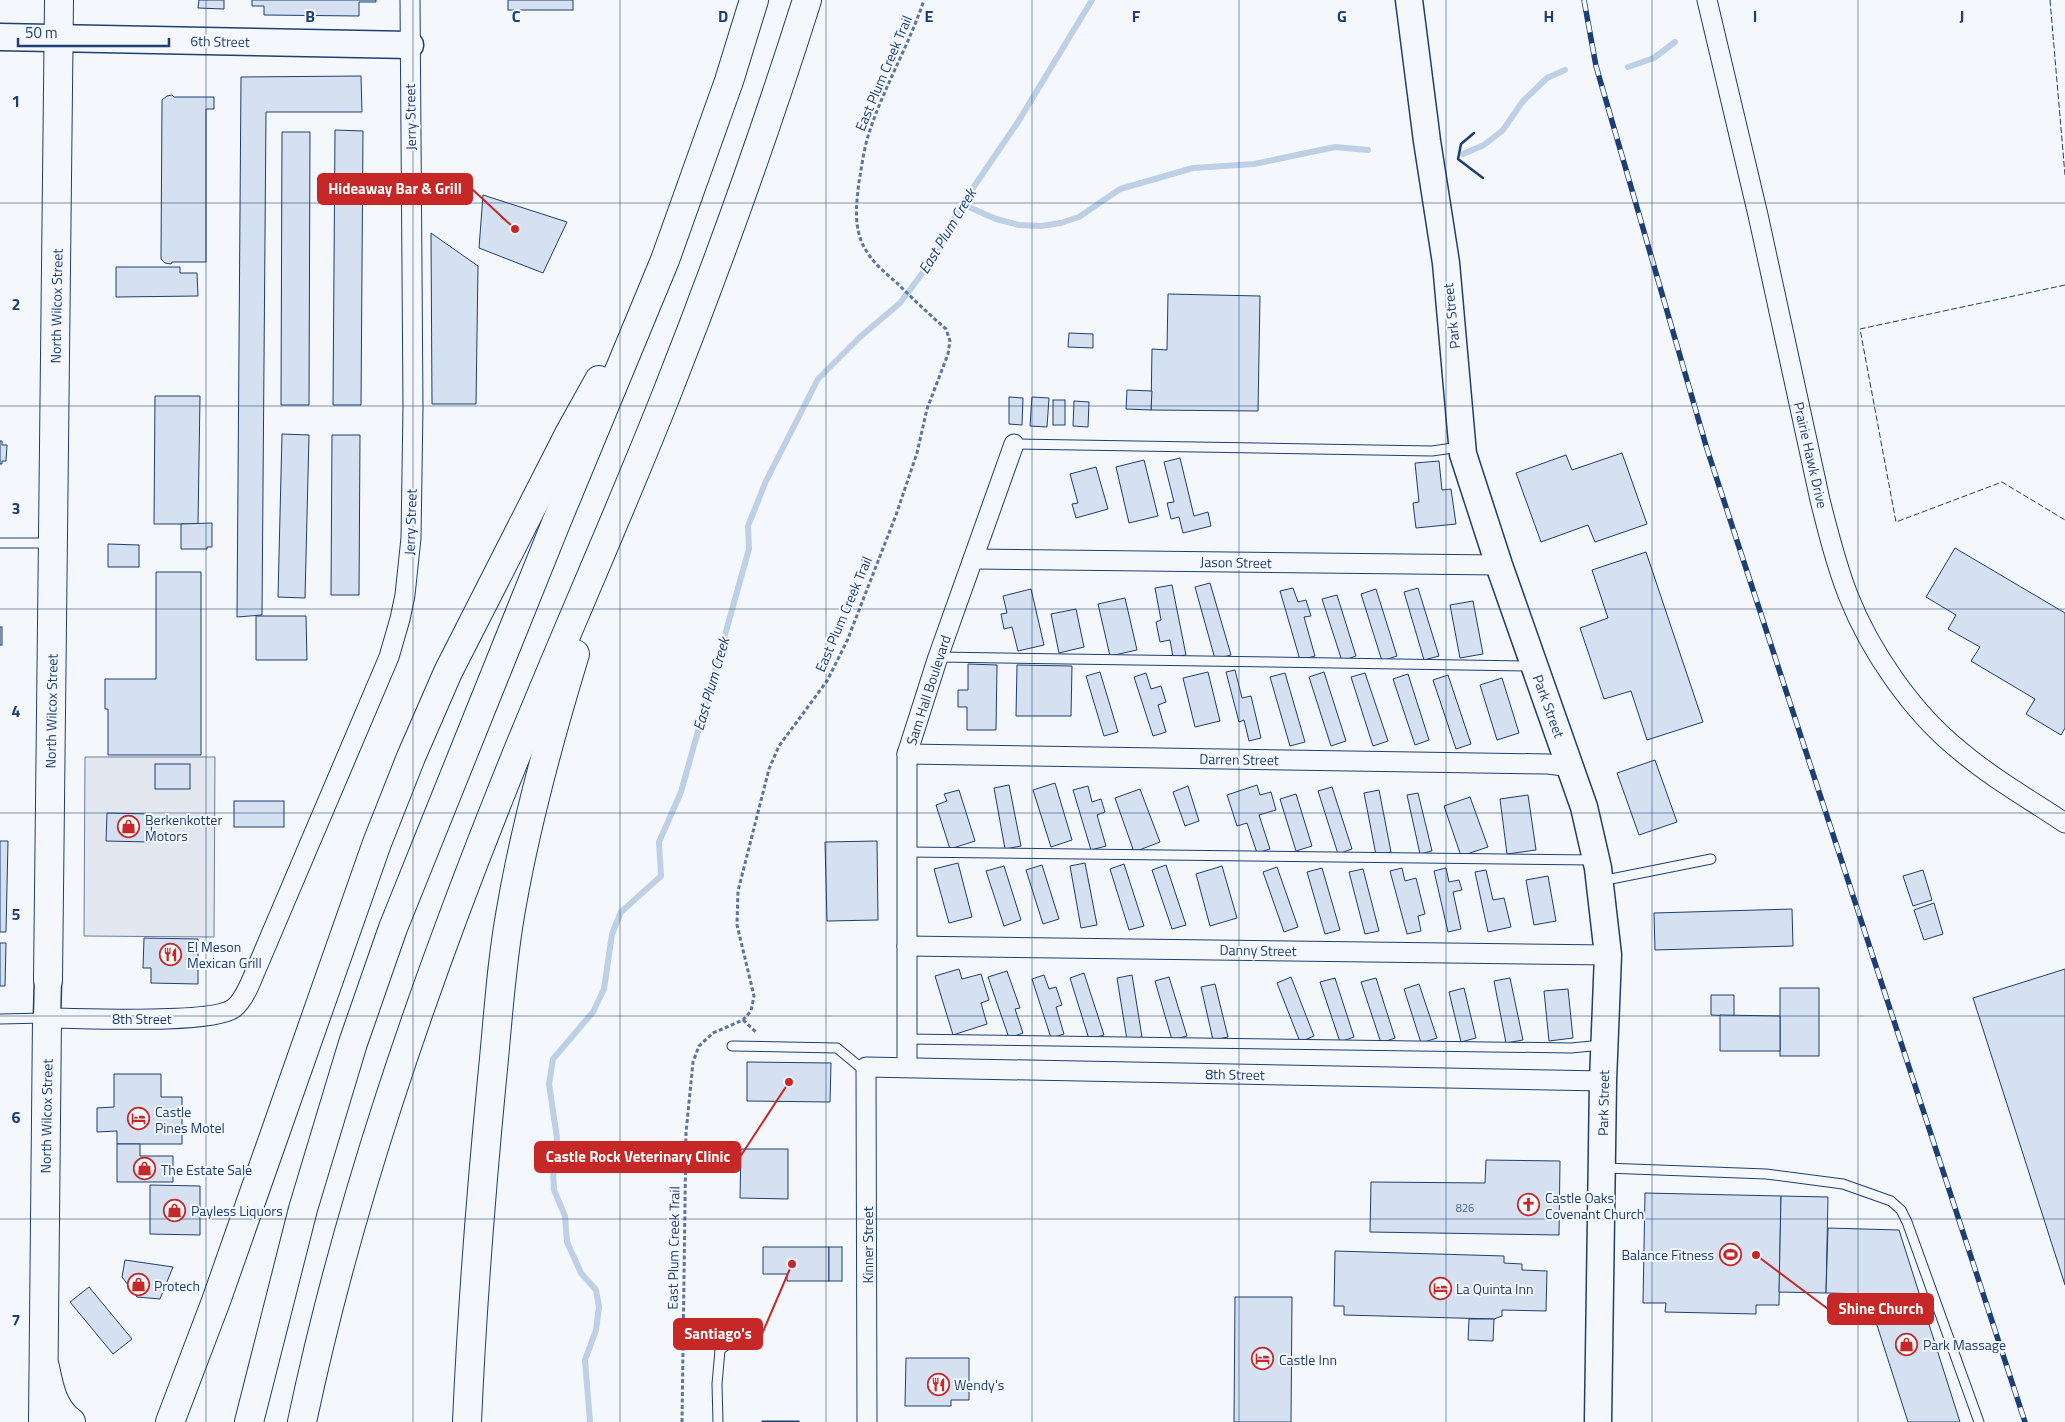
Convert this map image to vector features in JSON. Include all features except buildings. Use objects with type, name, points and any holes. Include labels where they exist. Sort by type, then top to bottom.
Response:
[{"type":"main road","name":"North Wilcox Street","points":[[48,980],[59,0]]},
{"type":"main road","points":[[249,1422],[303,1210],[353,1042],[393,928],[556,523],[665,260],[729,81],[754,0]]},
{"type":"main road","points":[[302,1422],[315,1357],[339,1269],[384,1114],[419,1012],[501,792],[667,394],[769,120],[807,0]]},
{"type":"main road","points":[[170,1422],[258,1183],[376,843],[448,672],[569,434],[665,260]]},
{"type":"main road","points":[[467,1422],[470,1358],[489,1114],[504,953],[511,906],[520,859],[554,726],[581,634],[633,474]]},
{"type":"main road","name":"North Wilcox Street","points":[[44,1422],[47,1018]]},
{"type":"main road","points":[[44,1367],[51,1394],[58,1410],[71,1422]]},
{"type":"main road","points":[[159,1422],[182,1391]]},
{"type":"street","name":"Jerry Street","points":[[234,1008],[245,993],[255,972],[388,657],[400,619],[405,595],[411,538],[413,408],[410,0]]},
{"type":"street","name":"Park Street","points":[[1409,0],[1427,141],[1447,273],[1462,446],[1471,480],[1499,565],[1584,807],[1599,871],[1608,955],[1603,1081],[1598,1422]]},
{"type":"street","name":"Prairie Hawk Drive","points":[[1707,0],[1756,206],[1820,500],[1848,597],[1871,642],[1897,683],[1935,728],[1979,766],[2063,817]]},
{"type":"street","name":"6th Street","points":[[0,36],[410,45]]},
{"type":"street","name":"Sam Hall Boulevard","points":[[907,1067],[907,754],[938,657],[1014,444]]},
{"type":"street","name":"Jason Street","points":[[973,559],[1499,565]]},
{"type":"street","name":"Darren Street","points":[[907,754],[1548,764],[1570,767]]},
{"type":"street","name":"Danny Street","points":[[907,946],[1608,955]]},
{"type":"street","name":"North Wilcox Street","points":[[47,1018],[48,980]]},
{"type":"street","name":"8th Street","points":[[47,1018],[197,1018],[222,1014],[234,1008]]},
{"type":"street","name":"8th Street","points":[[866,1069],[907,1067],[1603,1081]]},
{"type":"street","name":"Kinner Street","points":[[866,1069],[867,1422]]},
{"type":"lane","points":[[1014,444],[1432,451],[1462,446]]},
{"type":"lane","points":[[0,543],[53,543]]},
{"type":"lane","points":[[938,657],[1535,666]]},
{"type":"lane","points":[[907,852],[1599,871],[1711,859]]},
{"type":"lane","points":[[0,1019],[47,1018]]},
{"type":"lane","points":[[907,1039],[1571,1048],[1605,1044]]},
{"type":"lane","points":[[732,1046],[837,1048],[866,1069]]},
{"type":"lane","points":[[1602,1168],[1766,1174],[1842,1184],[1891,1201],[1901,1210],[1908,1222],[1979,1422]]},
{"type":"lane","points":[[718,1422],[717,1384],[720,1350],[740,1334]]},
{"type":"path","name":"East Plum Creek Trail","points":[[682,1422],[686,1132],[693,1062],[699,1046],[713,1033],[743,1020],[752,1011],[754,996],[737,925],[738,891],[766,778],[779,746],[827,681],[847,641],[896,515],[917,453],[927,410],[948,354],[950,341],[946,329],[882,269],[868,253],[859,237],[856,216],[865,147],[890,81],[918,20],[924,0]]},
{"type":"shaded area","points":[[85,757],[215,757],[214,937],[84,936]]},
{"type":"waterway","name":"East Plum Creek","points":[[590,1422],[585,1360],[596,1330],[599,1307],[596,1290],[581,1273],[567,1242],[565,1216],[554,1190],[553,1169],[557,1138],[549,1084],[553,1059],[593,1012],[604,989],[612,934],[621,912],[661,876],[659,842],[681,792],[749,549],[748,526],[766,481],[818,379],[860,337],[900,303],[933,259],[962,204],[1018,122],[1092,0]]},
{"type":"waterway","points":[[1628,67],[1654,58],[1675,42]]},
{"type":"waterway","points":[[1463,154],[1484,145],[1503,130],[1523,101],[1547,78],[1565,70]]},
{"type":"waterway","points":[[962,204],[996,219],[1019,225],[1041,226],[1061,223],[1079,217],[1120,189],[1193,168],[1254,164],[1335,147],[1368,150]]},
{"type":"railway","points":[[1584,0],[1596,66],[1707,449],[2025,1422]]},
{"type":"fence","points":[[2050,0],[2065,175]]},
{"type":"fence","points":[[2065,285],[1860,329],[1896,522],[2002,482],[2065,520]]},
{"type":"wall","points":[[1474,133],[1461,144],[1458,159],[1483,178]]},
{"type":"place","name":"Hideaway Bar & Grill","points":[[515,229]]},
{"type":"place","name":"Berkenkotter Motors","points":[[129,827]]},
{"type":"place","name":"El Meson Mexican Grill","points":[[171,954]]},
{"type":"place","name":"Castle Rock Veterinary Clinic","points":[[789,1082]]},
{"type":"place","name":"Castle Pines Motel","points":[[139,1119]]},
{"type":"place","name":"The Estate Sale","points":[[145,1169]]},
{"type":"place","name":"Castle Oaks Covenant Church","points":[[1529,1205]]},
{"type":"place","name":"Payless Liquors","points":[[175,1210]]},
{"type":"place","name":"Balance Fitness","points":[[1730,1254]]},
{"type":"place","name":"Shine Church","points":[[1756,1255]]},
{"type":"place","name":"Santiago's","points":[[792,1264]]},
{"type":"place","name":"Protech","points":[[138,1285]]},
{"type":"place","name":"La Quinta Inn","points":[[1440,1288]]},
{"type":"place","name":"Park Massage","points":[[1907,1344]]},
{"type":"place","name":"Castle Inn","points":[[1263,1359]]},
{"type":"place","name":"Wendy's","points":[[938,1384]]}]
